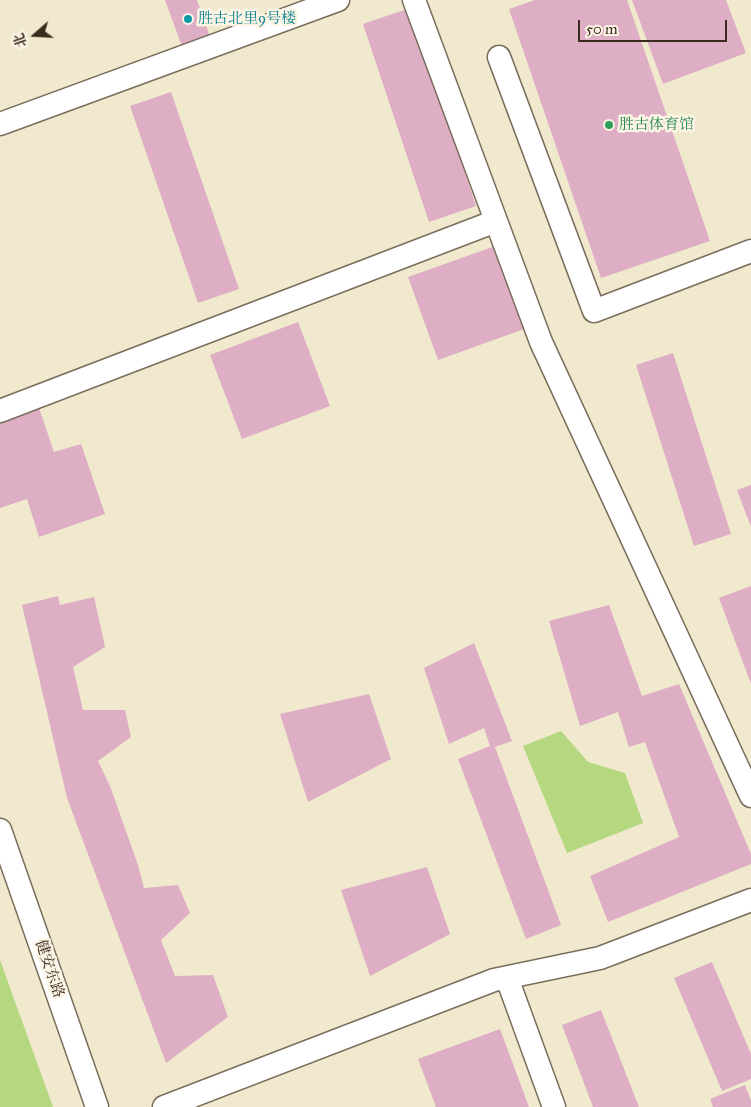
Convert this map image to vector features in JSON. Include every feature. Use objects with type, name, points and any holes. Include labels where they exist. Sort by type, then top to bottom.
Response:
[{"type":"street","points":[[0,124],[338,0]]},
{"type":"street","points":[[414,0],[541,342],[751,796]]},
{"type":"street","points":[[499,57],[594,312],[751,251]]},
{"type":"street","points":[[0,411],[496,221]]},
{"type":"street","name":"健安东路","points":[[0,830],[97,1107]]},
{"type":"street","points":[[164,1107],[494,980],[600,958],[751,900]]},
{"type":"street","points":[[507,978],[554,1107]]},
{"type":"green space","points":[[561,731],[588,762],[625,773],[643,823],[567,853],[523,746]]},
{"type":"green space","points":[[0,960],[53,1107],[0,1107]]},
{"type":"building","name":"胜古北里9号楼","points":[[165,0],[197,0],[210,37],[183,49]]},
{"type":"building","name":"胜古体育馆","points":[[535,0],[627,0],[710,241],[601,278],[509,9]]},
{"type":"building","points":[[632,0],[726,0],[746,53],[663,84]]},
{"type":"building","points":[[410,8],[476,206],[429,222],[363,24]]},
{"type":"building","points":[[171,92],[239,289],[198,303],[130,106]]},
{"type":"building","points":[[498,245],[527,328],[438,360],[408,277]]},
{"type":"building","points":[[298,322],[330,406],[242,439],[210,355]]},
{"type":"building","points":[[673,353],[731,534],[694,546],[636,365]]},
{"type":"building","points":[[37,402],[54,452],[81,444],[105,514],[39,537],[27,499],[0,508],[0,415]]},
{"type":"building","points":[[751,485],[751,527],[737,490]]},
{"type":"building","points":[[751,586],[751,684],[719,598]]},
{"type":"building","points":[[58,596],[60,605],[94,597],[105,647],[73,667],[83,710],[125,710],[131,737],[98,761],[110,786],[138,865],[144,888],[178,885],[190,913],[161,940],[175,976],[213,975],[228,1017],[166,1063],[67,798],[22,605]]},
{"type":"building","points":[[609,605],[642,696],[679,684],[751,854],[751,864],[608,922],[590,876],[679,837],[645,742],[629,747],[618,712],[580,726],[549,621]]},
{"type":"building","points":[[474,643],[512,741],[495,747],[561,925],[526,939],[458,759],[490,746],[484,728],[449,744],[424,668]]},
{"type":"building","points":[[369,694],[391,759],[308,802],[280,714]]},
{"type":"building","points":[[427,867],[450,934],[370,976],[341,890]]},
{"type":"building","points":[[712,962],[751,1054],[751,1079],[722,1091],[674,978]]},
{"type":"building","points":[[601,1010],[639,1107],[593,1107],[562,1025]]},
{"type":"building","points":[[500,1029],[529,1107],[436,1107],[418,1059]]},
{"type":"building","points":[[745,1085],[751,1101],[751,1107],[713,1107],[710,1099]]},
{"type":"place","name":"胜古北里9号楼","points":[[188,19]]},
{"type":"place","name":"胜古体育馆","points":[[609,125]]}]
